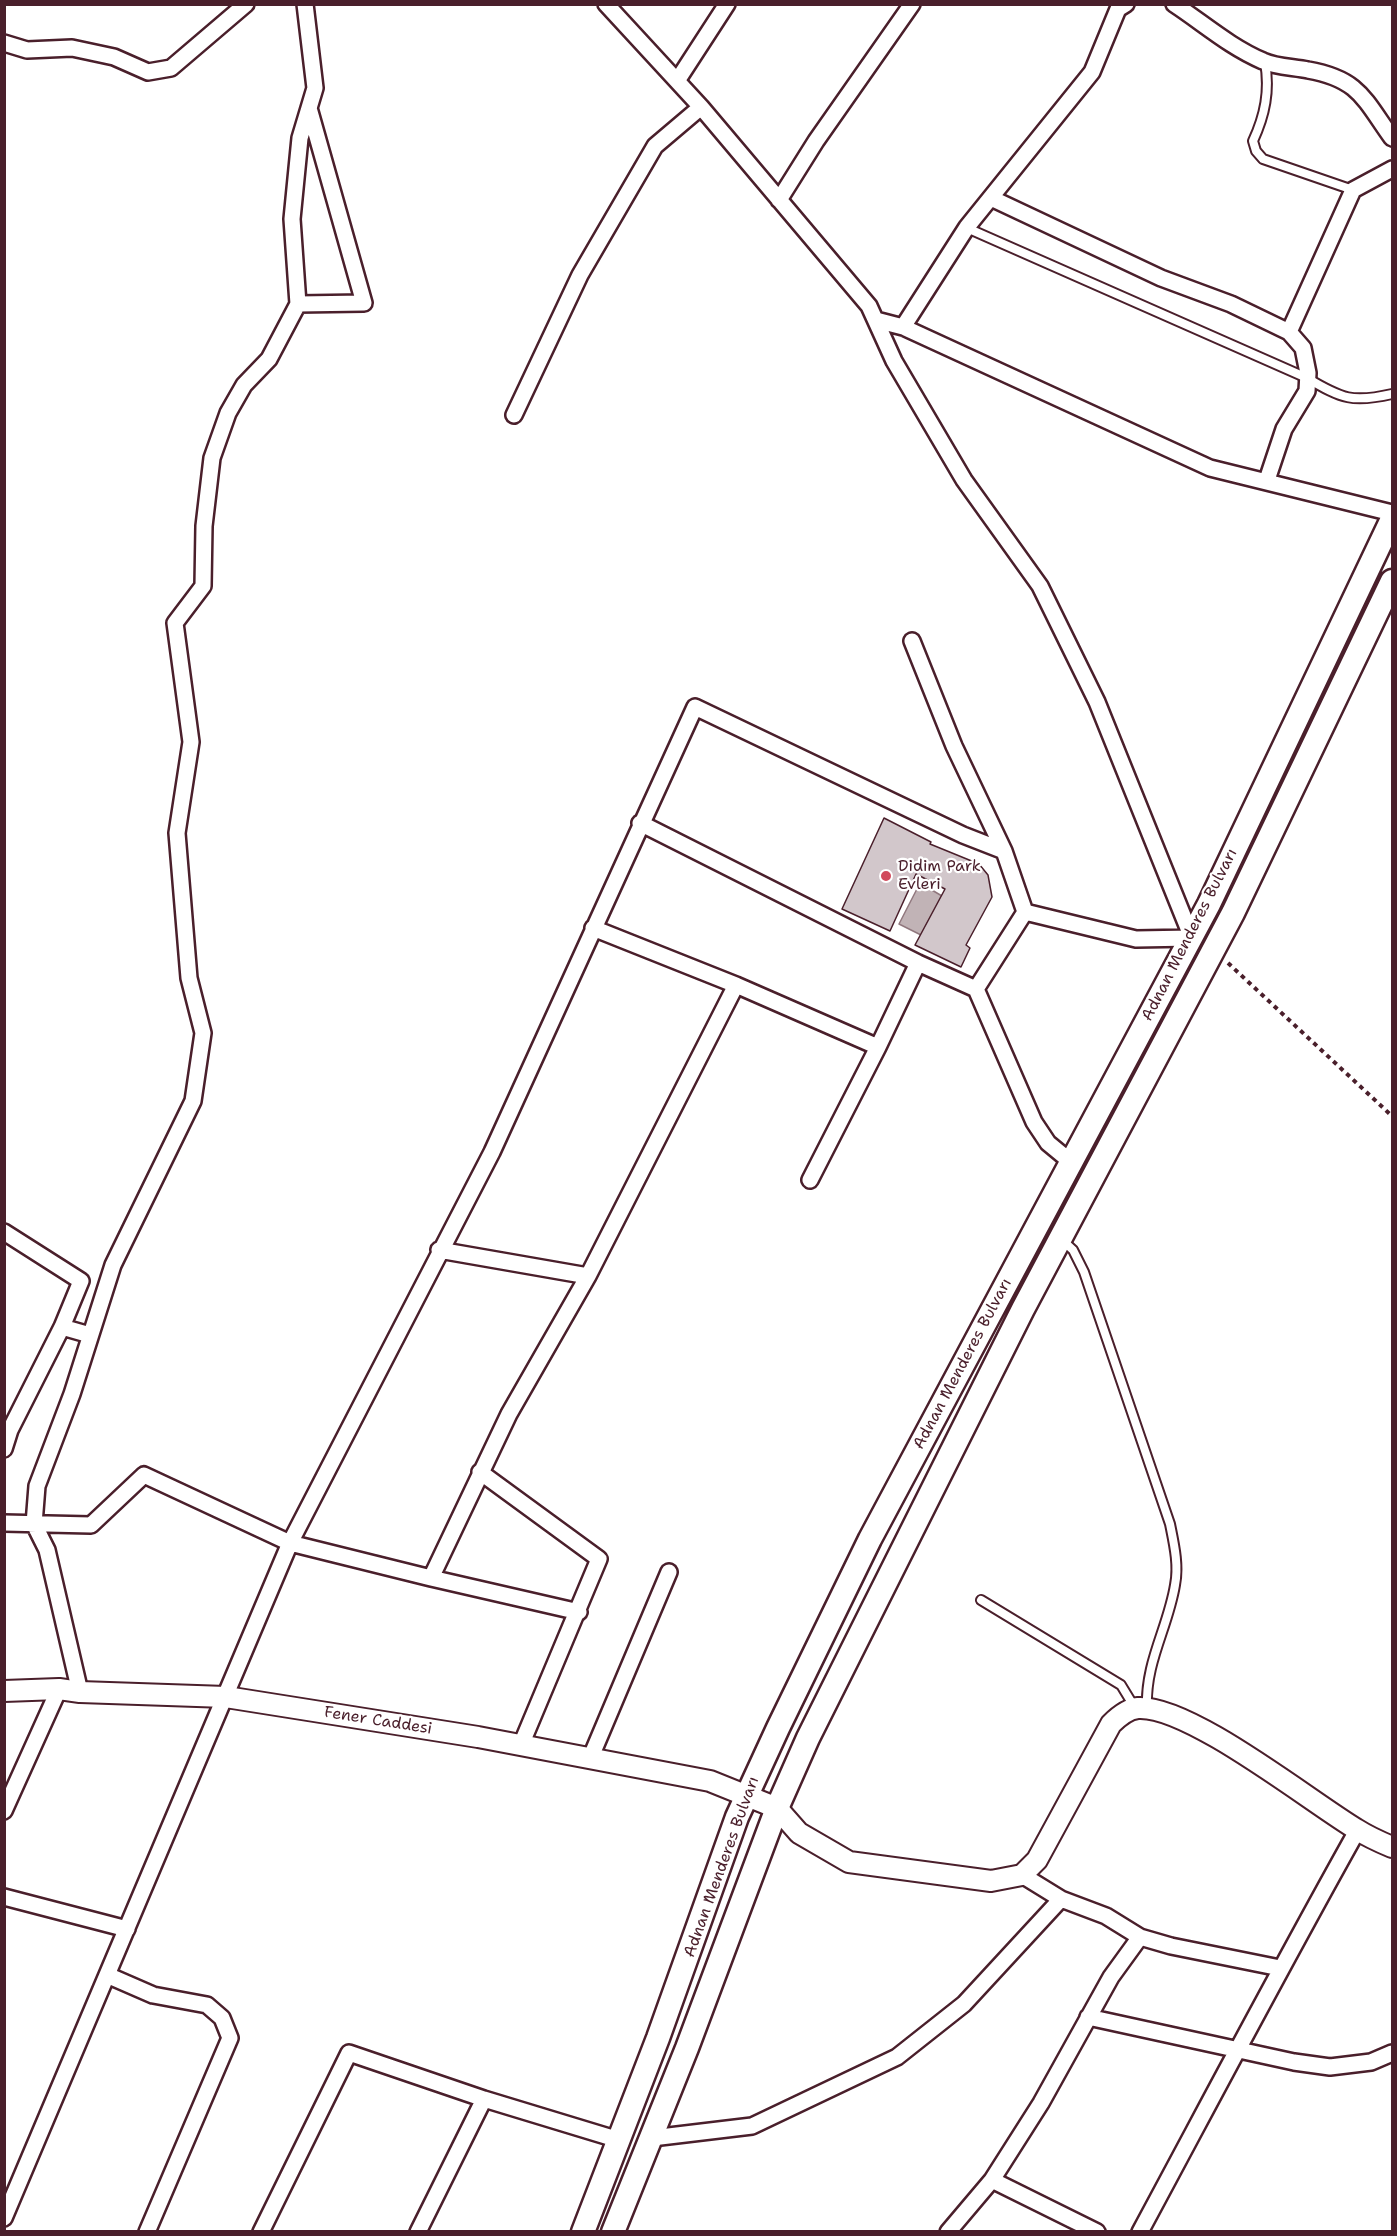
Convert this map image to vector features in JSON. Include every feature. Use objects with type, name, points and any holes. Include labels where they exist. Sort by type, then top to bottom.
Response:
[{"type":"main road","name":"Adnan Menderes Bulvarı","points":[[583,2232],[746,1796],[870,1539],[1192,938],[1392,519]]},
{"type":"main road","name":"Adnan Menderes Bulvarı","points":[[613,2232],[652,2138],[777,1808],[808,1738],[1061,1239],[1214,950],[1273,832],[1392,581]]},
{"type":"street","points":[[4,43],[27,50],[72,48],[114,57],[148,72],[171,68],[246,4]]},
{"type":"street","points":[[80,1692],[47,1550],[34,1524],[37,1486],[72,1394],[112,1265],[193,1101],[203,1033],[189,978],[177,833],[191,742],[175,623],[203,586],[204,526],[212,458],[228,413],[244,385],[269,359],[298,303],[292,219],[300,138],[315,88],[305,4]]},
{"type":"street","points":[[606,4],[701,107],[869,306],[894,361],[964,480],[1040,585],[1097,702],[1192,938],[1136,939],[1025,912]]},
{"type":"street","points":[[677,81],[727,4]]},
{"type":"street","points":[[779,200],[816,141],[912,4]]},
{"type":"street","points":[[1174,4],[1236,48],[1265,62],[1328,73],[1344,79],[1357,89],[1392,138]]},
{"type":"street","points":[[903,327],[967,228],[1092,72],[1119,6]]},
{"type":"street","points":[[514,415],[580,275],[655,146],[701,107]]},
{"type":"street","points":[[298,303],[364,303],[309,108]]},
{"type":"street","points":[[1289,332],[1353,190],[1392,169]]},
{"type":"street","points":[[991,198],[1151,273],[1231,304],[1289,332],[1303,348],[1308,378],[1307,391],[1284,429],[1267,480]]},
{"type":"street","points":[[876,320],[903,327],[1210,468],[1267,480],[1392,513]]},
{"type":"street","points":[[912,641],[954,746],[1005,851],[1025,912]]},
{"type":"street","points":[[6,2211],[290,1542],[439,1250],[492,1152],[640,823],[695,707],[963,835],[1005,851]]},
{"type":"street","points":[[640,823],[918,963],[976,989],[1034,1122],[1048,1143],[1071,1162]]},
{"type":"street","points":[[976,989],[1025,912]]},
{"type":"street","points":[[593,928],[736,985],[878,1047]]},
{"type":"street","points":[[810,1180],[918,963]]},
{"type":"street","points":[[431,1578],[509,1414],[588,1276],[736,985]]},
{"type":"street","points":[[4,1233],[81,1281],[62,1327],[10,1430],[4,1449]]},
{"type":"street","points":[[439,1250],[588,1276]]},
{"type":"street","points":[[62,1327],[90,1335]]},
{"type":"street","points":[[480,1473],[599,1559],[579,1612],[521,1745]]},
{"type":"street","points":[[4,1523],[91,1525],[144,1475],[290,1542],[579,1612]]},
{"type":"street","points":[[590,1759],[669,1572]]},
{"type":"street","points":[[4,1811],[58,1689]]},
{"type":"street","name":"Fener Caddesi","points":[[4,1691],[58,1689],[80,1692],[226,1697],[521,1745],[710,1781],[777,1808]]},
{"type":"street","points":[[777,1808],[799,1833],[849,1862],[991,1881],[1022,1875],[1037,1860],[1111,1724],[1121,1715],[1141,1708],[1160,1712],[1219,1738],[1357,1830],[1392,1848]]},
{"type":"street","points":[[1140,2232],[1239,2050],[1280,1968],[1357,1830]]},
{"type":"street","points":[[1022,1875],[1061,1899],[1106,1916],[1140,1937],[1171,1946],[1280,1968]]},
{"type":"street","points":[[4,1897],[127,1929]]},
{"type":"street","points":[[652,2138],[752,2126],[897,2057],[964,2004],[1061,1899]]},
{"type":"street","points":[[948,2232],[992,2180],[1041,2103],[1088,2017],[1140,1937]]},
{"type":"street","points":[[107,1975],[153,1995],[207,2005],[222,2018],[230,2038],[147,2232]]},
{"type":"street","points":[[1088,2017],[1330,2067],[1371,2062],[1392,2053]]},
{"type":"street","points":[[261,2232],[349,2053],[484,2099],[619,2140]]},
{"type":"street","points":[[418,2232],[484,2099]]},
{"type":"street","points":[[992,2180],[1097,2232]]},
{"type":"lane","points":[[1265,62],[1269,83],[1262,121],[1252,141],[1256,151],[1263,159],[1353,190]]},
{"type":"lane","points":[[967,228],[1308,378],[1337,396],[1349,399],[1369,399],[1392,394]]},
{"type":"lane","points":[[1061,1239],[1073,1250],[1092,1293],[1172,1533],[1176,1560],[1175,1586],[1141,1708]]},
{"type":"lane","points":[[981,1600],[1121,1685],[1141,1708]]},
{"type":"path","points":[[1214,950],[1392,1116]]},
{"type":"shaded area","points":[[920,883],[942,896],[921,935],[899,924]]},
{"type":"building","points":[[884,818],[931,842],[930,844],[979,864],[988,875],[992,897],[966,945],[970,948],[961,967],[915,945],[945,889],[916,874],[890,931],[842,909]]},
{"type":"place","name":"Didim Park Evleri","points":[[886,876]]}]
